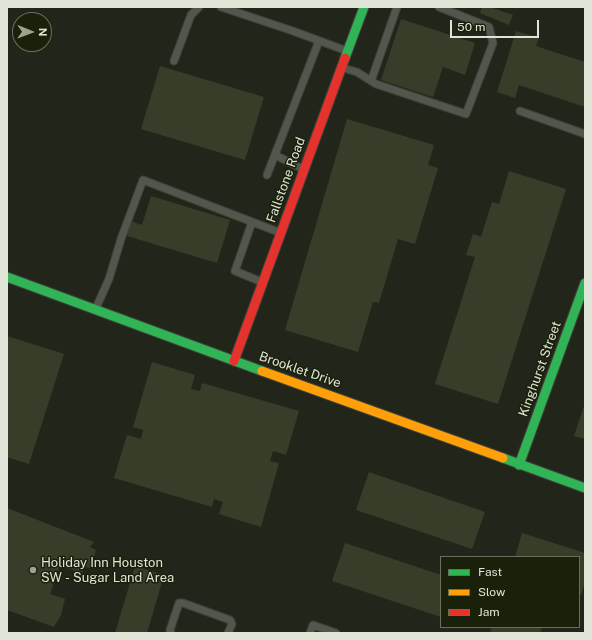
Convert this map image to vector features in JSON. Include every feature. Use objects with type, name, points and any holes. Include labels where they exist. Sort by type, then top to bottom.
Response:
[{"type":"street","name":"Fallstone Road","points":[[234,361],[364,7]]},
{"type":"street","name":"Brooklet Drive","points":[[7,278],[234,361],[333,395],[585,488]]},
{"type":"street","name":"Kinghurst Street","points":[[520,465],[585,283]]},
{"type":"lane","points":[[174,61],[191,15],[199,7]]},
{"type":"lane","points":[[221,7],[347,51]]},
{"type":"lane","points":[[371,81],[397,7]]},
{"type":"lane","points":[[341,68],[356,72],[376,84],[466,114],[493,43],[489,27],[439,7]]},
{"type":"lane","points":[[267,174],[319,40]]},
{"type":"lane","points":[[520,111],[585,134]]},
{"type":"lane","points":[[275,155],[304,169]]},
{"type":"lane","points":[[95,310],[109,279],[121,239],[143,180],[281,233]]},
{"type":"lane","points":[[252,222],[235,271],[262,282]]},
{"type":"lane","points":[[171,633],[170,630],[179,603],[183,603],[230,620],[232,624],[228,633]]},
{"type":"lane","points":[[310,633],[313,625],[336,633]]},
{"type":"building","points":[[482,7],[490,7],[513,15],[509,25],[480,13]]},
{"type":"building","points":[[401,19],[475,43],[465,75],[443,67],[433,97],[381,80]]},
{"type":"building","points":[[516,31],[539,38],[536,46],[585,62],[585,107],[519,85],[515,98],[497,92]]},
{"type":"building","points":[[160,66],[264,97],[245,160],[141,129]]},
{"type":"building","points":[[347,119],[434,145],[428,165],[438,168],[415,244],[398,239],[379,303],[373,302],[358,352],[285,330]]},
{"type":"building","points":[[509,171],[566,189],[498,404],[435,384],[475,257],[466,255],[473,234],[481,237],[492,202],[499,204]]},
{"type":"building","points":[[151,196],[230,220],[217,263],[127,236],[131,221],[142,225]]},
{"type":"building","points":[[7,336],[64,354],[29,464],[7,457]]},
{"type":"building","points":[[152,362],[195,375],[191,389],[200,391],[202,383],[299,411],[286,455],[273,451],[270,461],[279,463],[261,527],[219,514],[223,502],[214,499],[212,507],[114,478],[127,435],[141,439],[143,430],[133,427]]},
{"type":"building","points":[[585,403],[585,439],[574,436]]},
{"type":"building","points":[[369,472],[485,512],[472,549],[356,510]]},
{"type":"building","name":"Holiday Inn Houston SW - Sugar Land Area","points":[[7,508],[94,542],[90,547],[96,550],[91,568],[85,567],[82,573],[60,566],[50,594],[65,599],[61,615],[54,627],[7,610]]},
{"type":"building","points":[[522,533],[585,553],[585,582],[581,595],[580,556],[515,556]]},
{"type":"building","points":[[345,543],[440,575],[440,617],[332,581]]},
{"type":"building","points":[[135,566],[164,575],[147,633],[115,633]]},
{"type":"building","points":[[492,628],[542,628],[540,633],[490,633]]},
{"type":"traffic: fast","points":[[345,58],[364,7]]},
{"type":"traffic: fast","points":[[7,277],[262,371]]},
{"type":"traffic: fast","points":[[519,465],[585,283]]},
{"type":"traffic: fast","points":[[503,458],[585,488]]},
{"type":"traffic: slow","points":[[262,371],[503,458]]},
{"type":"traffic: jam","points":[[234,361],[345,58]]},
{"type":"place","name":"Holiday Inn Houston SW - Sugar Land Area","points":[[33,570]]}]
